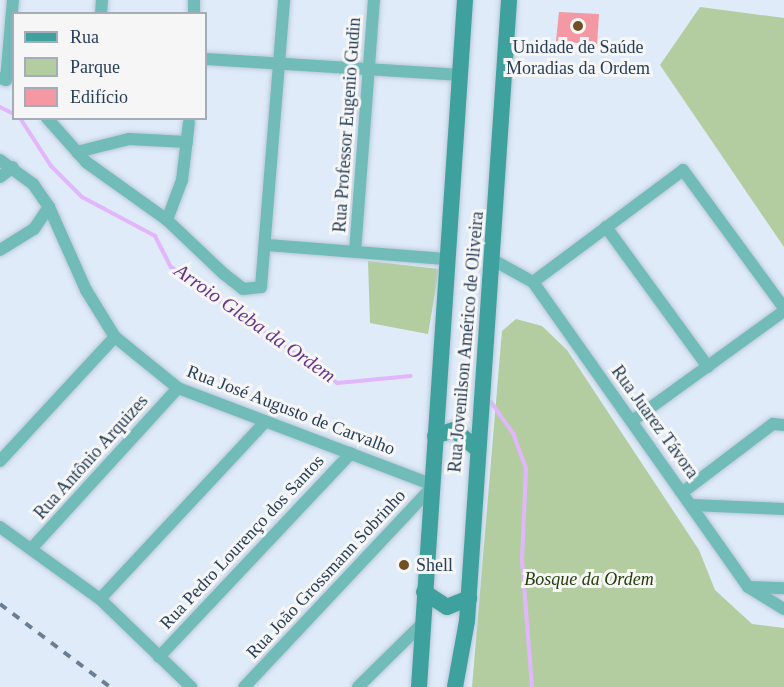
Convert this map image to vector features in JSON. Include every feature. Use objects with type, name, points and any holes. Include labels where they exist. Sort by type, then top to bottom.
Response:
[{"type":"main road","name":"Rua Jovenilson Américo de Oliveira","points":[[419,687],[425,620],[424,592],[434,485],[457,75],[465,0]]},
{"type":"main road","name":"Rua Jovenilson Américo de Oliveira","points":[[457,687],[469,598],[475,447],[493,260],[509,0]]},
{"type":"main road","points":[[435,436],[454,430],[467,436],[475,447]]},
{"type":"main road","points":[[424,592],[447,607],[469,598]]},
{"type":"street","points":[[49,120],[77,152],[167,220],[243,289],[255,290],[265,280],[284,0]]},
{"type":"street","name":"Rua Professor Eugenio Gudin","points":[[355,252],[374,0]]},
{"type":"street","points":[[6,82],[12,48]]},
{"type":"street","points":[[207,59],[457,75]]},
{"type":"street","points":[[167,220],[182,180],[189,122]]},
{"type":"street","points":[[77,152],[129,139],[186,142]]},
{"type":"street","name":"Rua José Augusto de Carvalho","points":[[0,160],[13,167],[49,207],[86,290],[115,337],[178,388],[434,485]]},
{"type":"street","points":[[0,177],[13,167]]},
{"type":"street","points":[[533,282],[683,170],[784,309],[632,421]]},
{"type":"street","points":[[0,250],[34,229],[49,207]]},
{"type":"street","points":[[606,227],[708,367]]},
{"type":"street","points":[[267,246],[446,259]]},
{"type":"street","name":"Rua Juarez Távora","points":[[493,260],[533,282],[748,587],[784,609]]},
{"type":"street","points":[[0,461],[115,337]]},
{"type":"street","name":"Rua Antônio Arquizes","points":[[31,549],[178,388]]},
{"type":"street","points":[[100,599],[265,422]]},
{"type":"street","points":[[683,492],[773,424],[784,425]]},
{"type":"street","name":"Rua Pedro Lourenço dos Santos","points":[[159,657],[351,453]]},
{"type":"street","name":"Rua João Grossmann Sobrinho","points":[[244,687],[434,485]]},
{"type":"street","points":[[692,505],[784,509]]},
{"type":"street","points":[[0,527],[100,599],[191,687]]},
{"type":"street","points":[[748,587],[784,588]]},
{"type":"street","points":[[358,687],[425,620]]},
{"type":"green space","points":[[700,7],[784,18],[784,247],[660,65]]},
{"type":"green space","points":[[368,261],[439,269],[428,334],[370,323]]},
{"type":"green space","name":"Bosque da Ordem","points":[[516,319],[542,326],[567,350],[699,550],[715,590],[752,624],[784,628],[784,687],[472,687],[502,331]]},
{"type":"building","name":"Unidade de Saúde Moradias da Ordem","points":[[559,12],[599,14],[597,45],[556,41]]},
{"type":"waterway","name":"Arroio Gleba da Ordem","points":[[0,107],[12,113]]},
{"type":"waterway","name":"Arroio Gleba da Ordem","points":[[21,120],[51,166],[82,197],[155,236],[171,267],[337,383],[411,376]]},
{"type":"waterway","name":"Arroio Gleba da Ordem","points":[[491,402],[513,433],[526,468],[522,560],[532,687]]},
{"type":"railway","points":[[0,604],[110,687]]},
{"type":"place","name":"Unidade de Saúde Moradias da Ordem","points":[[578,26]]},
{"type":"place","name":"Shell","points":[[404,565]]}]
